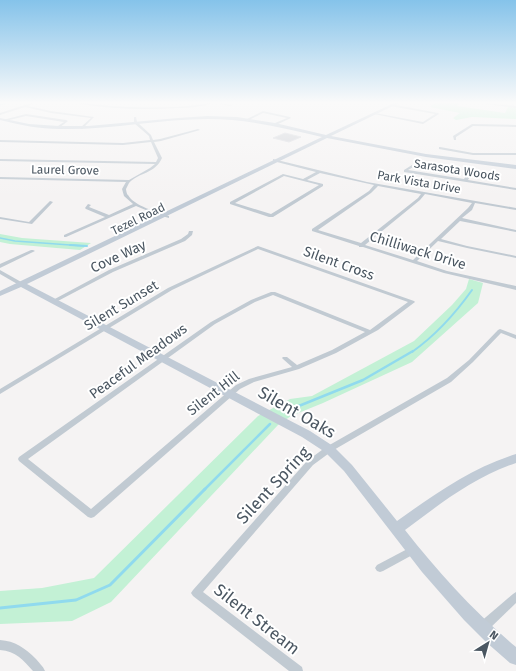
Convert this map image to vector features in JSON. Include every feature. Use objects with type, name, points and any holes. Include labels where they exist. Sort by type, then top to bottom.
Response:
[{"type":"main road","points":[[324,134],[442,159],[516,167]]},
{"type":"main road","name":"Tezel Road","points":[[0,294],[24,285],[280,160],[304,147],[303,146],[327,135]]},
{"type":"main road","name":"Tezel Road","points":[[0,300],[24,285]]},
{"type":"main road","name":"Silent Oaks","points":[[24,285],[306,434],[329,449],[348,468],[413,550],[460,606],[482,628],[516,657]]},
{"type":"main road","points":[[397,528],[485,469],[516,458]]},
{"type":"street","points":[[148,134],[160,156],[158,163],[154,168],[130,181],[125,186],[124,194],[135,205],[164,216]]},
{"type":"street","points":[[0,141],[118,144],[153,141],[180,134]]},
{"type":"street","points":[[455,139],[454,137],[458,134]]},
{"type":"street","points":[[440,148],[473,154],[516,154]]},
{"type":"street","points":[[0,160],[158,163]]},
{"type":"street","name":"Park Vista Drive","points":[[280,160],[378,185],[516,209]]},
{"type":"street","name":"Sarasota Woods","points":[[413,166],[405,171],[516,189]]},
{"type":"street","points":[[304,180],[322,185],[272,216],[231,204],[284,175],[304,180],[320,171]]},
{"type":"street","points":[[465,181],[469,174]]},
{"type":"street","name":"Laurel Grove","points":[[0,178],[130,181]]},
{"type":"street","name":"Chilliwack Drive","points":[[378,185],[314,230],[446,272],[516,288]]},
{"type":"street","points":[[361,246],[419,199],[424,193]]},
{"type":"street","points":[[0,218],[30,223],[51,202]]},
{"type":"street","points":[[413,262],[470,209],[474,202]]},
{"type":"street","points":[[89,205],[87,208],[109,217]]},
{"type":"street","points":[[66,236],[135,205]]},
{"type":"street","points":[[458,219],[516,232]]},
{"type":"street","name":"Cove Way","points":[[54,301],[111,271],[183,240],[190,235],[191,232]]},
{"type":"street","points":[[437,239],[462,246],[516,257]]},
{"type":"street","name":"Silent Cross","points":[[258,246],[412,302]]},
{"type":"street","name":"Silent Sunset","points":[[0,392],[170,289],[258,246]]},
{"type":"street","points":[[0,266],[33,251]]},
{"type":"street","name":"Silent Oaks","points":[[0,272],[24,285]]},
{"type":"street","name":"Peaceful Meadows","points":[[91,514],[22,459],[224,316],[273,293],[370,332]]},
{"type":"street","name":"Silent Hill","points":[[91,514],[238,387],[249,381],[297,368],[370,332],[412,302]]},
{"type":"street","name":"Silent Spring","points":[[196,593],[302,471],[329,449],[449,380],[471,361],[500,331],[516,337]]},
{"type":"street","points":[[285,358],[297,368]]},
{"type":"street","points":[[380,568],[413,550]]},
{"type":"street","name":"Silent Stream","points":[[196,593],[298,671]]},
{"type":"street","points":[[482,628],[516,597]]},
{"type":"street","points":[[0,645],[6,645],[17,649],[40,671]]},
{"type":"green space","points":[[0,234],[22,238],[91,243],[80,250],[10,244],[0,242]]},
{"type":"green space","points":[[469,279],[483,283],[478,303],[412,362],[291,416],[278,425],[111,602],[72,621],[0,624],[0,591],[42,588],[94,578],[258,416],[290,399],[312,396],[414,341],[452,305],[466,289]]},
{"type":"building","points":[[282,134],[301,137],[289,142],[273,138]]},
{"type":"waterway","points":[[0,238],[15,241],[71,245]]},
{"type":"waterway","points":[[71,245],[87,246]]},
{"type":"waterway","points":[[71,245],[84,246]]},
{"type":"waterway","points":[[412,352],[445,324],[472,290]]},
{"type":"waterway","points":[[284,412],[363,380],[413,351]]},
{"type":"waterway","points":[[205,489],[270,424]]},
{"type":"waterway","points":[[0,608],[76,600],[110,585],[205,489]]}]
